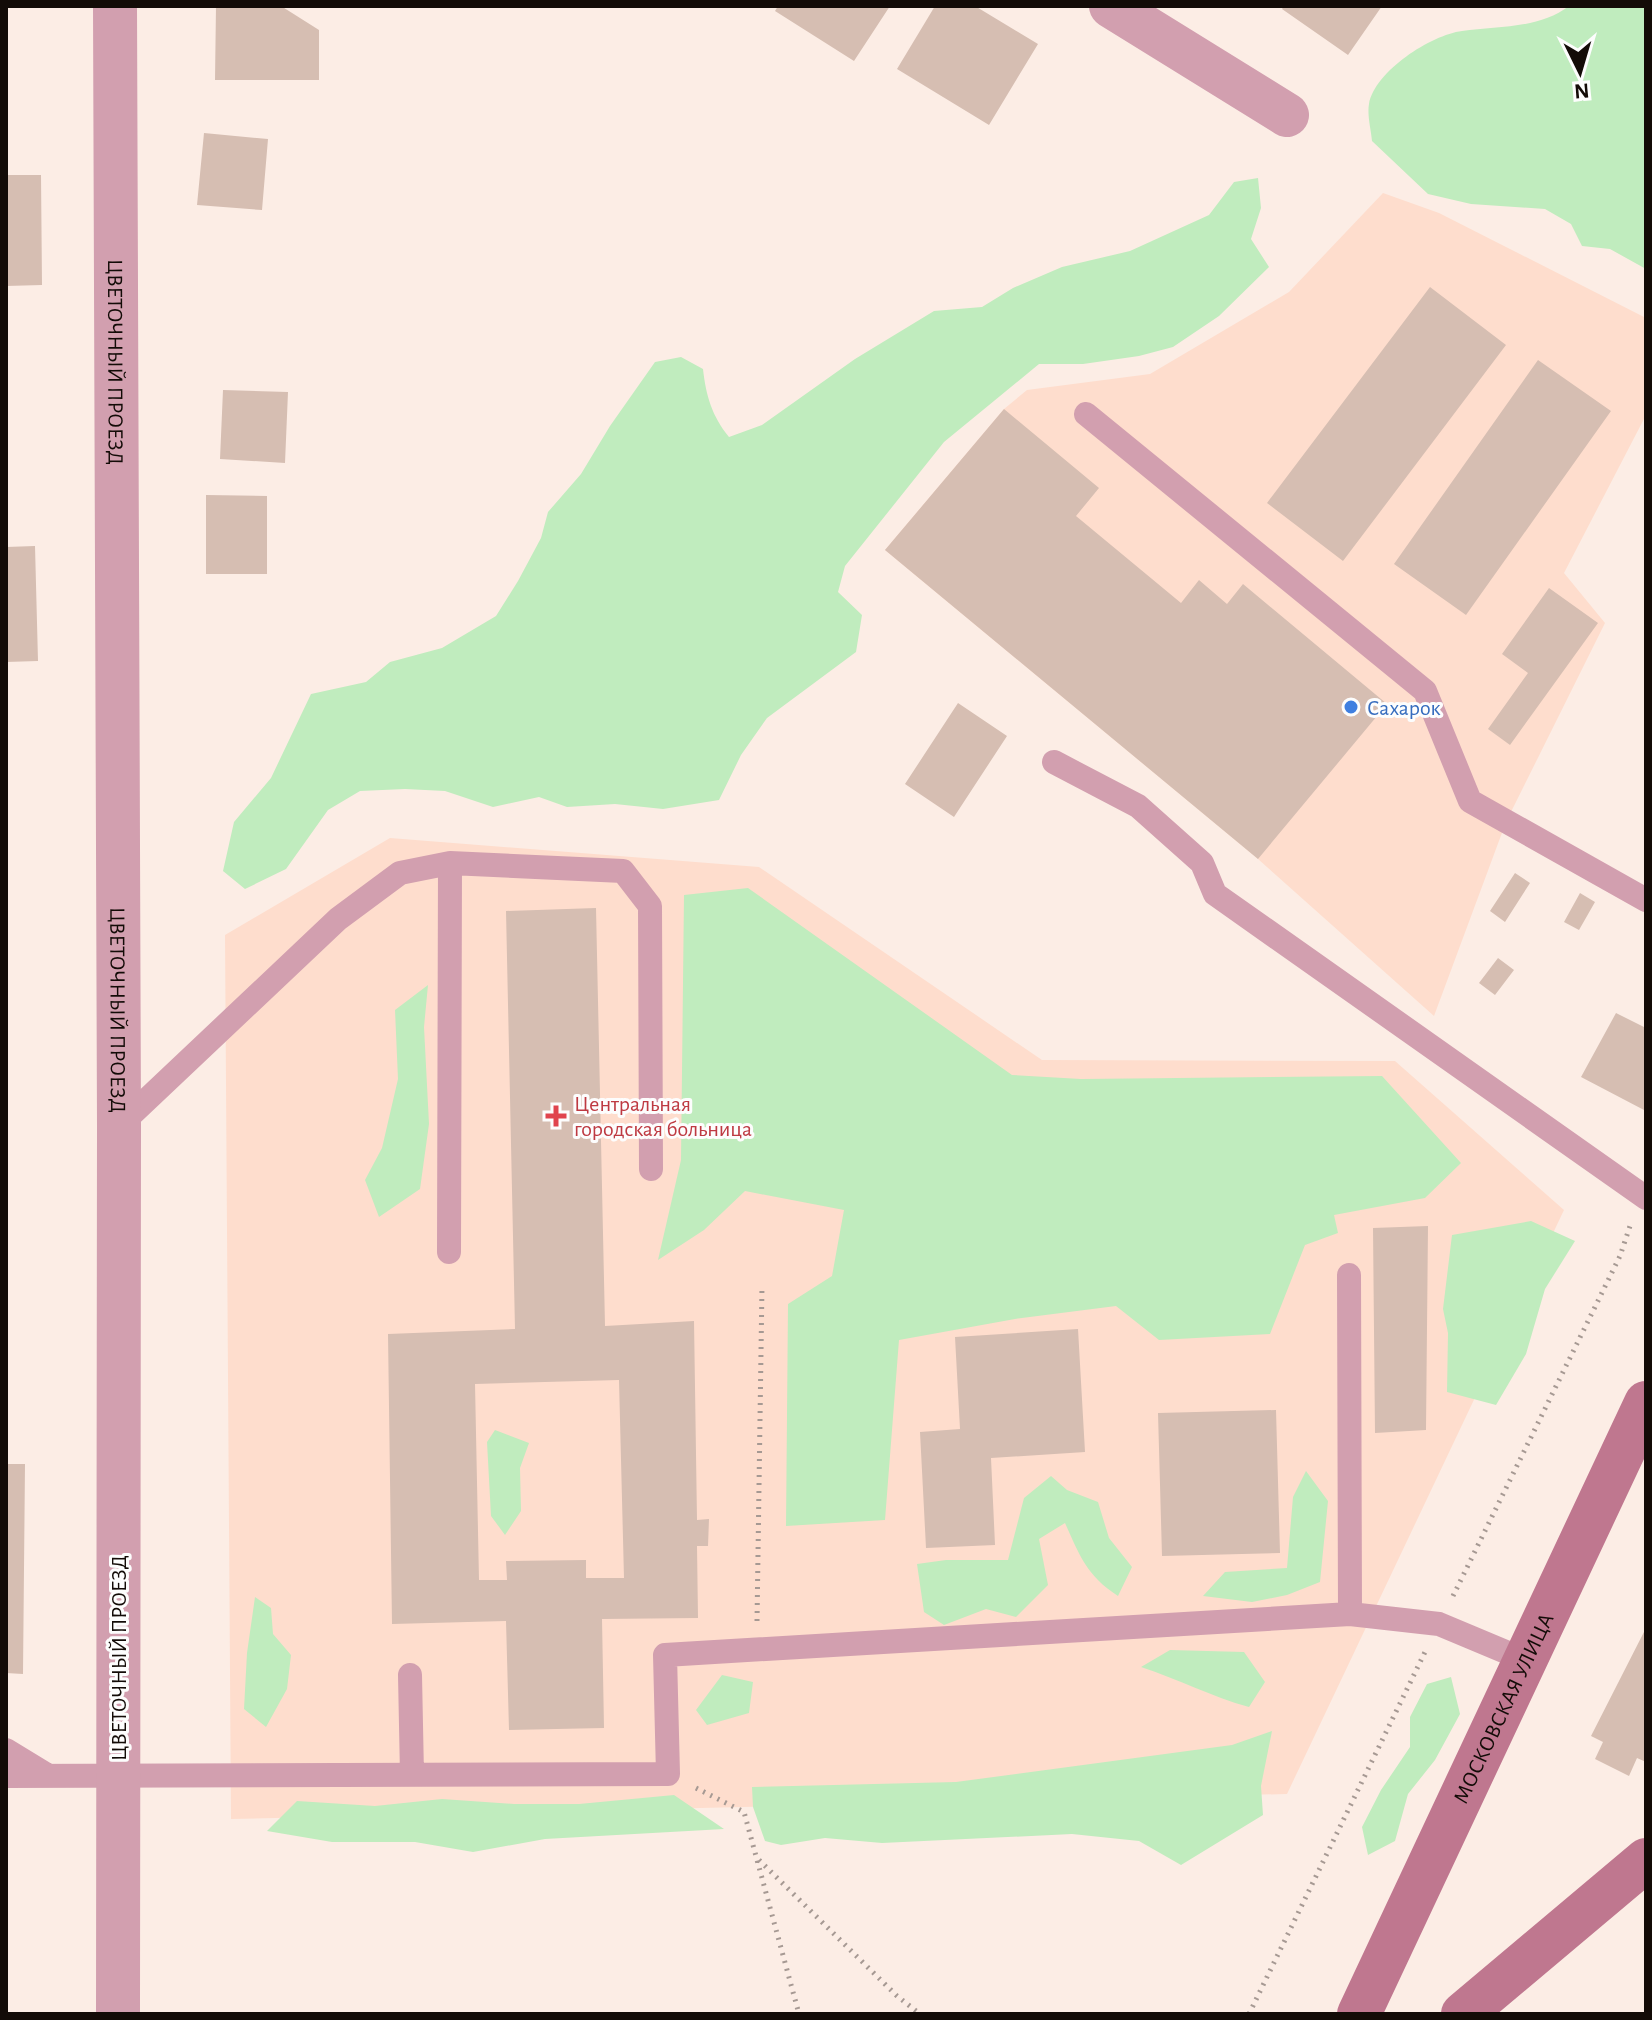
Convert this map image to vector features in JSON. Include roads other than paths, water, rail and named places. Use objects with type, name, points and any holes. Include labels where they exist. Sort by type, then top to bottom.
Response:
[{"type":"street","name":"ЦВЕТОЧНЫЙ ПРОЕЗД","points":[[115,6],[118,2014]]},
{"type":"street","points":[[1111,6],[1287,115]]},
{"type":"street","name":"МОСКОВСКАЯ УЛИЦА","points":[[1359,2014],[1646,1403]]},
{"type":"street","points":[[1463,2014],[1646,1860]]},
{"type":"lane","points":[[1086,414],[1425,691],[1470,801],[1646,900]]},
{"type":"lane","points":[[1054,762],[1138,806],[1202,863],[1215,894],[1646,1198]]},
{"type":"lane","points":[[449,1252],[450,863]]},
{"type":"lane","points":[[119,1126],[338,919],[400,873],[450,863],[623,871],[650,906],[651,1169]]},
{"type":"lane","points":[[1349,1275],[1350,1614]]},
{"type":"lane","points":[[6,1776],[668,1774],[665,1655],[1350,1614],[1439,1624],[1525,1660]]},
{"type":"lane","points":[[410,1675],[412,1775]]},
{"type":"lane","points":[[6,1750],[47,1775]]},
{"type":"place","name":"Сахарок","points":[[1351,707]]},
{"type":"place","name":"Центральная городская больница","points":[[556,1116]]}]
